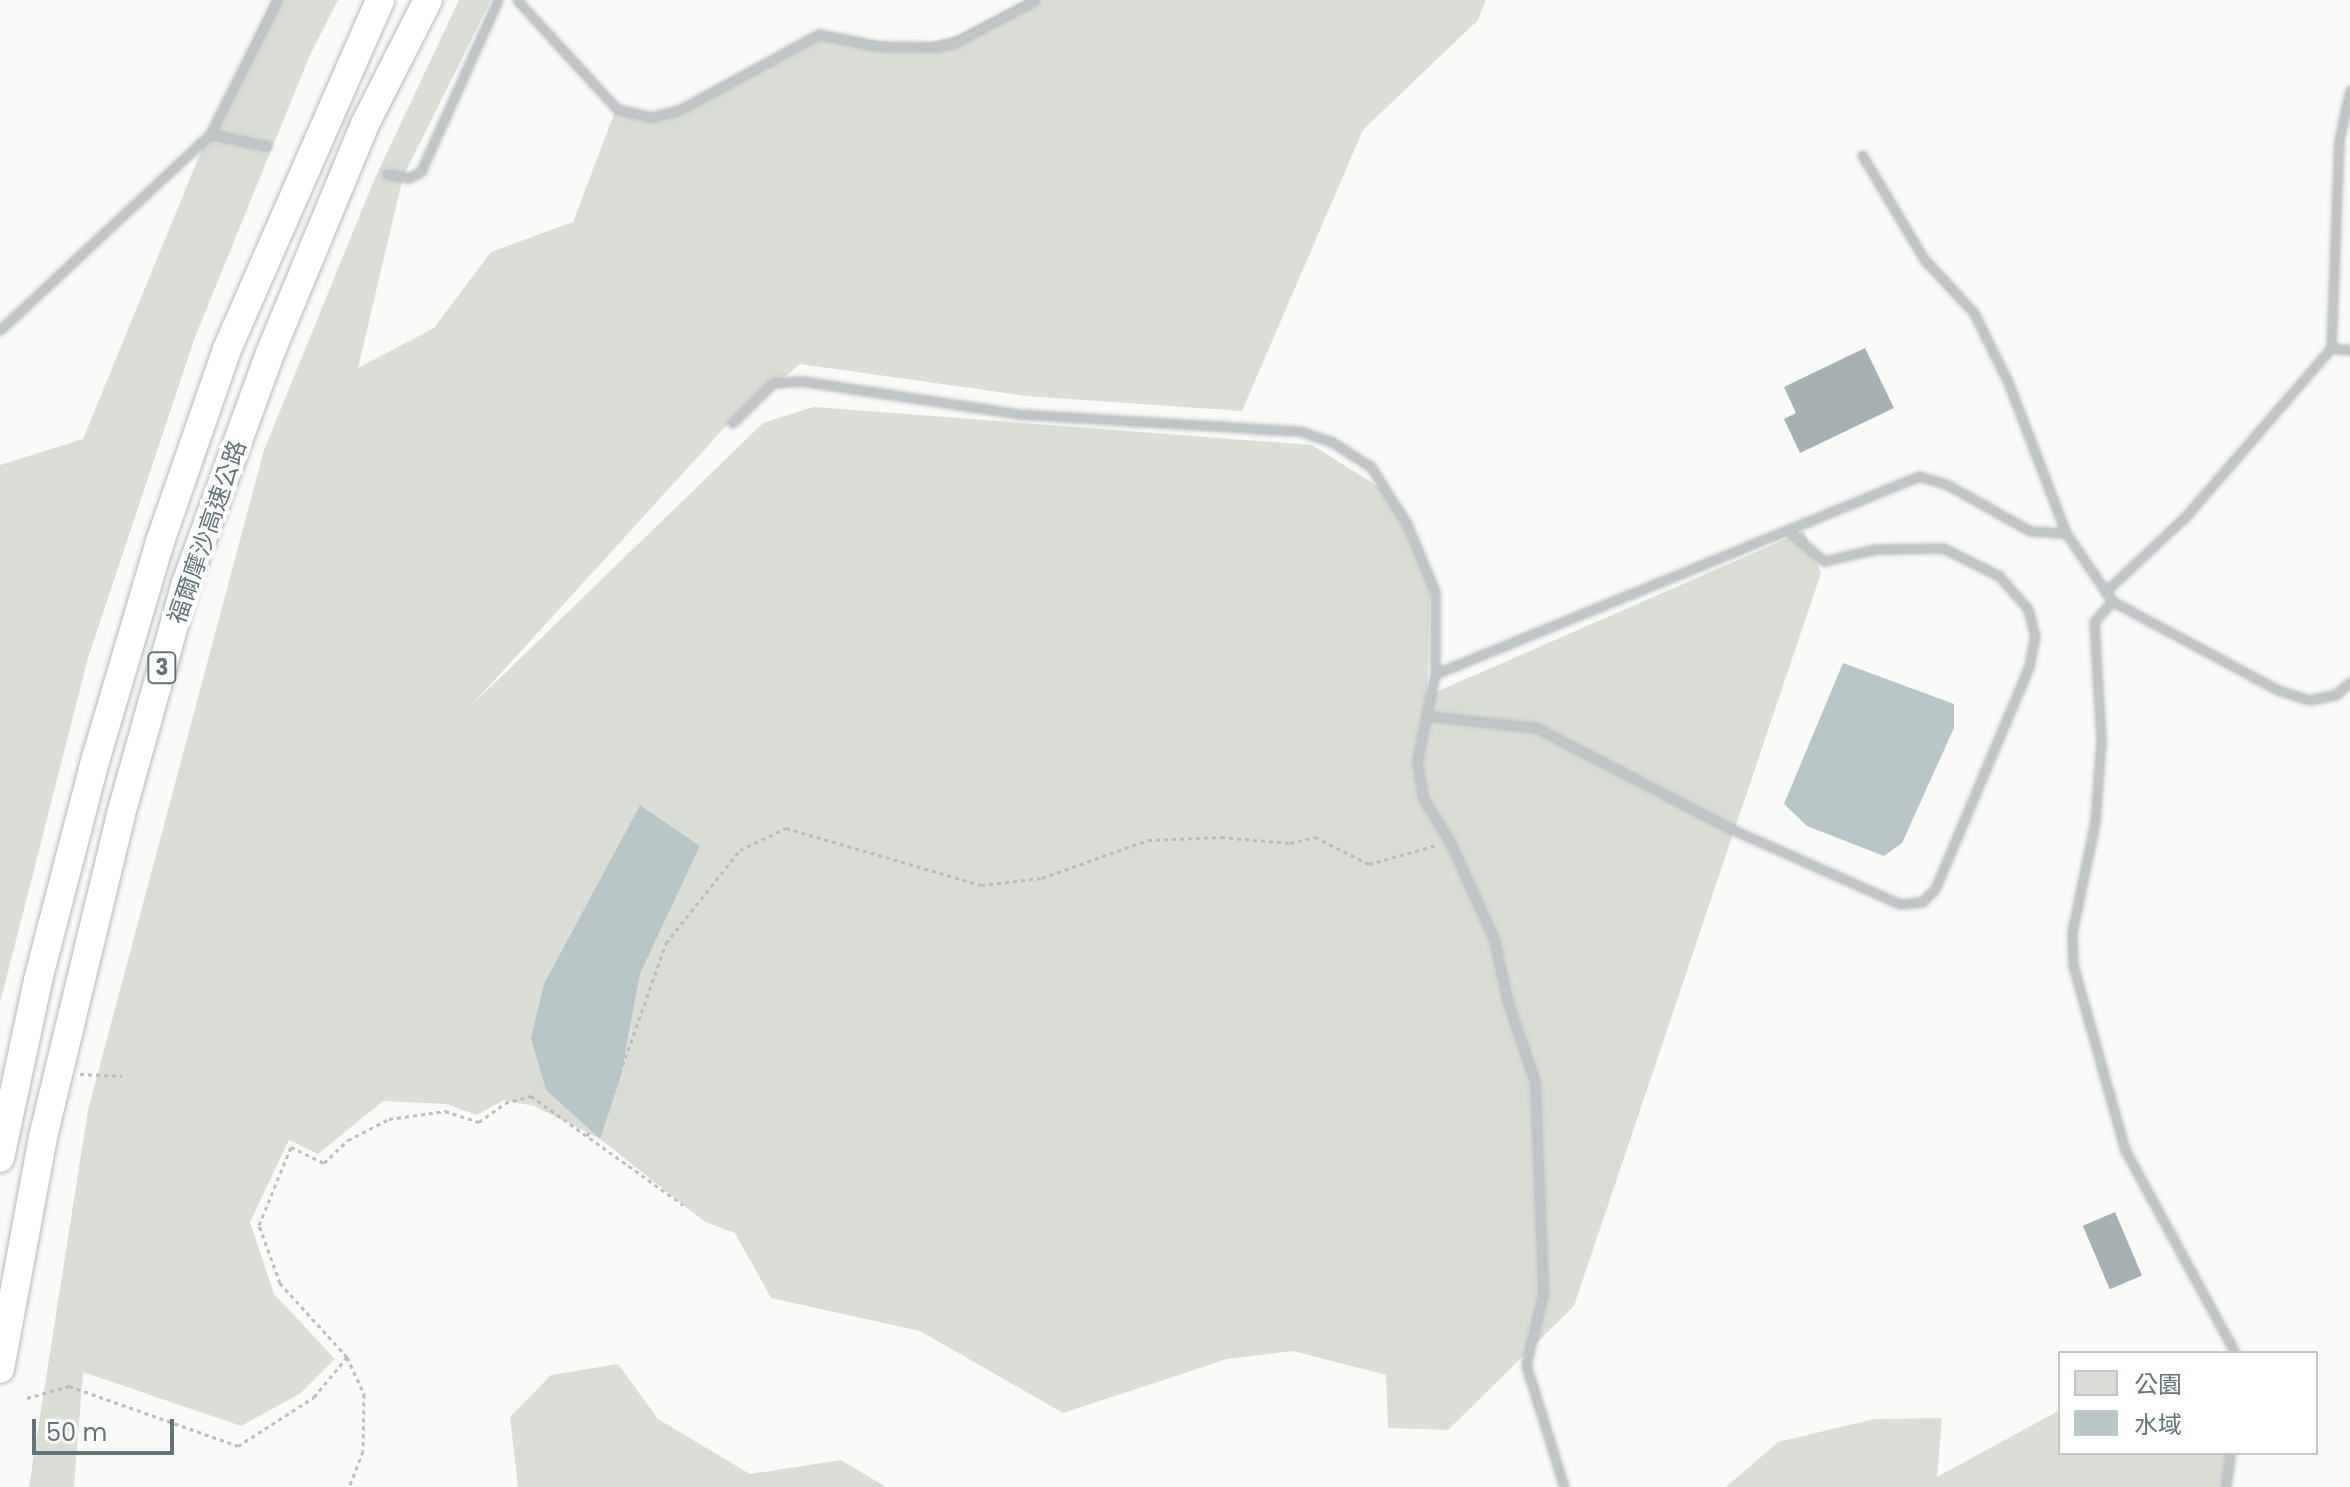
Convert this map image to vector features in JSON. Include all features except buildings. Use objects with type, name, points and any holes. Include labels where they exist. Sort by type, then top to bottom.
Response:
[{"type":"highway","name":"福爾摩沙高速公路","points":[[0,1158],[84,803],[161,539],[227,349],[380,0]]},
{"type":"highway","name":"福爾摩沙高速公路","points":[[0,1369],[43,1137],[121,814],[186,583],[271,351],[365,124],[428,0]]},
{"type":"lane","points":[[0,330],[210,134],[277,0]]},
{"type":"lane","points":[[387,174],[409,178],[421,171],[498,0]]},
{"type":"lane","points":[[517,0],[617,109],[651,117],[679,110],[819,34],[878,46],[936,47],[956,42],[1035,0]]},
{"type":"lane","points":[[2105,592],[2186,516],[2331,348],[2339,140],[2350,90]]},
{"type":"lane","points":[[210,134],[267,146]]},
{"type":"lane","points":[[1862,155],[1924,259],[1974,313],[2008,382],[2066,533],[2112,601],[2278,690],[2309,700],[2335,695],[2350,682]]},
{"type":"lane","points":[[2331,348],[2350,350]]},
{"type":"lane","points":[[732,423],[773,383],[801,381],[1019,414],[1300,431],[1332,442],[1371,467],[1407,524],[1435,592],[1435,674],[1429,716],[1417,761],[1423,798],[1450,842],[1494,939],[1508,1003],[1535,1082],[1543,1294],[1526,1365],[1564,1487]]},
{"type":"lane","points":[[1435,674],[1919,476],[1946,484],[2030,531],[2066,533]]},
{"type":"lane","points":[[1429,716],[1537,728],[1727,827],[1900,904],[1922,902],[1935,889],[2029,666],[2035,636],[2028,609],[1999,576],[1943,548],[1876,549],[1824,561],[1787,530]]},
{"type":"lane","points":[[2112,601],[2094,622],[2101,740],[2095,822],[2072,932],[2073,965],[2125,1150],[2234,1351]]},
{"type":"lane","points":[[2226,1487],[2230,1455]]},
{"type":"path","points":[[587,1136],[620,1073],[666,943],[740,850],[786,828],[981,885],[1042,878],[1148,840],[1221,837],[1290,843],[1315,837],[1369,864],[1450,842]]},
{"type":"path","points":[[76,1073],[122,1076]]},
{"type":"path","points":[[349,1487],[363,1451],[364,1394],[347,1357],[280,1283],[259,1225],[291,1147],[324,1163],[348,1140],[389,1119],[445,1111],[479,1122],[505,1103],[531,1096],[683,1205]]},
{"type":"path","points":[[27,1398],[69,1386],[238,1446],[314,1397],[347,1357]]},
{"type":"green space","points":[[272,0],[338,0],[310,55],[195,337],[88,658],[0,1003],[0,465],[83,439],[207,137]]},
{"type":"green space","points":[[459,0],[491,0],[403,177],[358,368],[434,328],[491,252],[573,222],[616,109],[639,117],[668,113],[817,32],[899,44],[926,43],[956,36],[1026,0],[1486,0],[1478,20],[1363,130],[1242,411],[1026,396],[800,364],[725,427],[471,706],[763,423],[814,407],[1312,445],[1387,492],[1430,580],[1427,696],[1804,531],[1821,573],[1574,1306],[1448,1430],[1388,1428],[1386,1375],[1293,1351],[1227,1359],[1063,1413],[920,1331],[771,1298],[735,1233],[705,1222],[600,1139],[534,1106],[504,1100],[477,1115],[446,1104],[383,1101],[318,1154],[289,1140],[250,1222],[274,1294],[335,1359],[301,1393],[241,1426],[83,1372],[74,1487],[29,1487],[88,1110],[264,450],[375,178]],"holes":[[[640,805],[700,846],[640,974],[621,1076],[599,1138],[547,1090],[580,920]]]},
{"type":"green space","points":[[618,1364],[658,1419],[750,1474],[841,1460],[886,1487],[518,1487],[510,1417],[551,1375]]},
{"type":"green space","points":[[2058,1411],[2058,1455],[2230,1455],[2226,1487],[1726,1487],[1778,1442],[1874,1419],[1942,1418],[1937,1477]]},
{"type":"water","points":[[1843,663],[1954,704],[1954,728],[1902,843],[1884,856],[1807,826],[1784,804]]},
{"type":"water","points":[[640,805],[700,846],[640,974],[621,1076],[600,1139],[546,1090],[531,1038],[544,984]]}]
